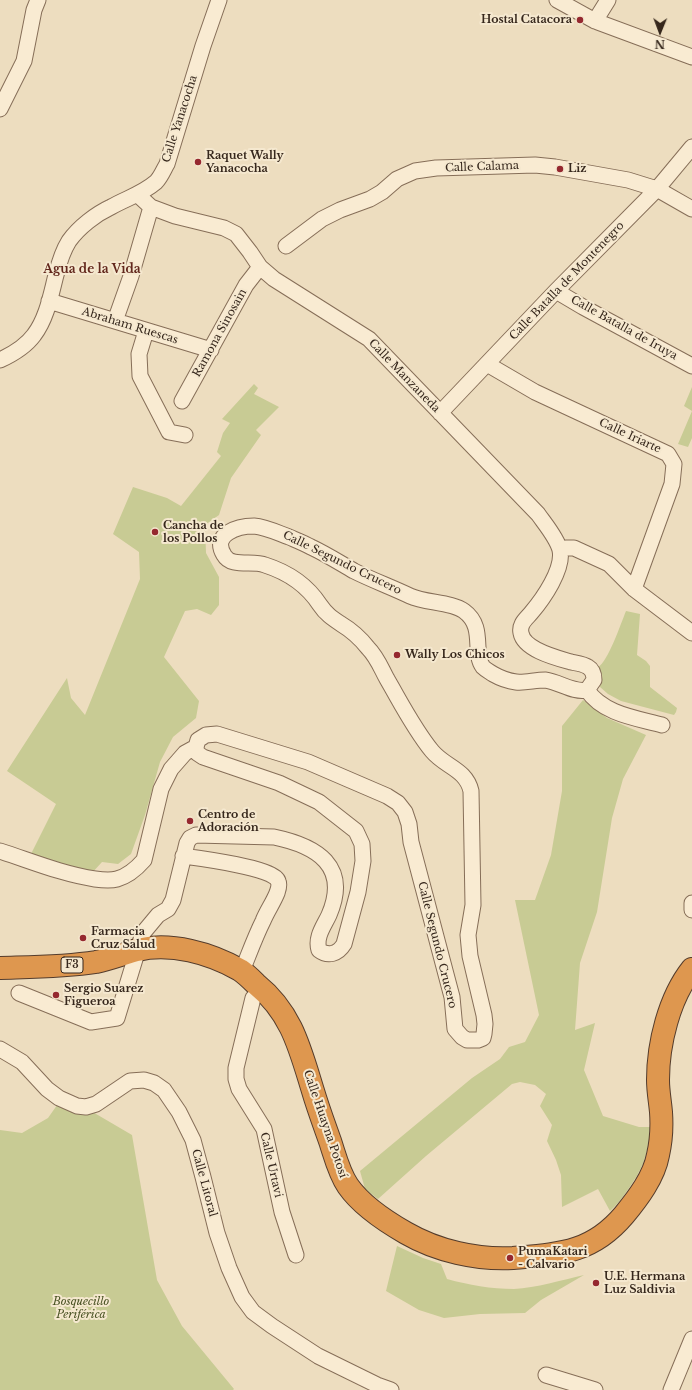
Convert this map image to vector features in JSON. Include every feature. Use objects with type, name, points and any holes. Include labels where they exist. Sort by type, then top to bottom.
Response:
[{"type":"highway","name":"Calle Huayna Potosí","points":[[2,968],[70,965],[99,961],[139,950],[158,947],[175,948],[203,954],[242,971],[262,989],[281,1010],[291,1027],[344,1180],[356,1196],[369,1208],[398,1228],[429,1244],[475,1257],[510,1258],[563,1253],[585,1246],[605,1233],[622,1217],[639,1194],[653,1171],[658,1157],[661,1115],[658,1083],[659,1064],[667,1023],[676,994],[683,981],[692,970]]},
{"type":"street","points":[[0,109],[24,60],[34,10],[38,0]]},
{"type":"street","name":"Calle Yanacocha","points":[[0,360],[24,346],[34,335],[42,320],[49,301],[61,255],[69,241],[94,217],[111,207],[138,195],[157,181],[167,164],[203,46],[219,0]]},
{"type":"street","points":[[557,0],[595,21],[692,56]]},
{"type":"street","points":[[595,21],[608,0]]},
{"type":"street","name":"Calle Batalla de Montenegro","points":[[440,413],[656,189],[692,147]]},
{"type":"street","name":"Calle Calama","points":[[286,246],[322,219],[340,210],[370,199],[382,192],[397,179],[414,171],[436,168],[536,165],[555,167],[628,180],[656,189],[692,209]]},
{"type":"street","name":"Calle Manzaneda","points":[[138,195],[151,206],[175,216],[224,228],[236,234],[260,267],[274,278],[369,339],[538,514],[548,527],[560,549]]},
{"type":"street","points":[[115,322],[131,276],[151,206]]},
{"type":"street","name":"Ramona Sinosain","points":[[182,400],[246,285],[260,267]]},
{"type":"street","name":"Calle Batalla de Iruya","points":[[556,291],[692,366]]},
{"type":"street","name":"Abraham Ruescas","points":[[49,301],[211,350]]},
{"type":"street","points":[[146,331],[139,354],[140,376],[169,432],[185,434]]},
{"type":"street","name":"Calle Iriarte","points":[[486,364],[535,392],[668,454],[674,464],[672,484],[634,589]]},
{"type":"street","name":"Calle Segundo Crucero","points":[[196,747],[198,740],[206,735],[217,734],[308,762],[374,790],[398,803],[405,812],[409,824],[412,849],[452,997],[455,1029],[462,1037],[472,1041],[483,1038],[485,1031],[484,1015],[470,956],[468,935],[473,905],[471,791],[467,780],[463,775],[439,758],[427,745],[407,713],[377,658],[367,646],[342,624],[326,613],[318,601],[298,581],[285,573],[263,564],[249,562],[235,563],[228,560],[223,554],[222,539],[228,532],[241,527],[255,526],[272,530],[310,546],[356,571],[412,597],[454,607],[464,611],[475,625],[480,660],[484,668],[503,679],[517,682],[542,680],[555,682],[577,691],[587,690]]},
{"type":"street","points":[[662,725],[624,715],[609,709],[591,696],[587,690],[594,680],[592,672],[587,666],[553,657],[526,644],[521,633],[522,623],[535,609],[551,584],[558,566],[560,549],[574,548],[609,564],[634,589],[691,631]]},
{"type":"street","points":[[0,851],[67,873],[87,877],[106,880],[117,879],[129,873],[138,867],[144,860],[161,789],[171,769],[185,753],[196,747],[197,753],[203,757],[279,783],[319,802],[356,831],[362,844],[363,861],[358,892],[344,944],[339,952],[331,954],[323,952],[319,950],[318,946],[319,934],[333,904],[335,879],[334,871],[330,865],[315,852],[285,839],[274,837],[196,835],[190,838],[187,843],[173,900],[168,909],[158,915],[144,933],[117,1018],[91,1022],[19,993]]},
{"type":"street","points":[[183,856],[215,860],[259,870],[275,876],[278,879],[279,884],[276,895],[255,938],[242,971]]},
{"type":"street","points":[[692,903],[692,910]]},
{"type":"street","name":"Calle Urtavi","points":[[262,989],[253,998],[236,1068],[236,1079],[239,1089],[264,1129],[282,1212],[296,1255]]},
{"type":"street","name":"Calle Litoral","points":[[0,1049],[22,1062],[53,1094],[77,1106],[86,1107],[96,1104],[130,1081],[144,1080],[154,1083],[164,1090],[178,1112],[192,1140],[217,1232],[227,1261],[242,1297],[253,1312],[318,1356],[390,1390]]},
{"type":"street","points":[[672,1390],[692,1339]]},
{"type":"street","points":[[546,1375],[595,1390]]},
{"type":"green space","points":[[254,384],[258,388],[254,394],[279,407],[256,430],[261,435],[231,478],[219,515],[205,525],[206,553],[219,577],[219,605],[211,615],[197,609],[185,611],[164,657],[199,701],[196,718],[173,737],[160,762],[145,815],[131,854],[118,864],[102,862],[91,874],[30,856],[56,804],[7,771],[67,678],[71,698],[85,715],[140,579],[139,552],[113,534],[133,487],[167,498],[181,506],[221,456],[217,452],[223,433],[230,423],[222,419]]},
{"type":"green space","points":[[692,387],[692,411],[684,406]]},
{"type":"green space","points":[[692,411],[692,438],[688,447],[678,444]]},
{"type":"green space","points":[[626,611],[640,614],[637,655],[646,661],[650,666],[650,687],[677,708],[674,715],[621,701],[608,694],[600,687],[598,667],[602,664],[610,650]]},
{"type":"green space","points":[[583,700],[607,718],[646,735],[623,779],[612,818],[597,912],[580,963],[575,1030],[595,1023],[584,1070],[603,1116],[639,1127],[650,1127],[648,1146],[644,1161],[637,1176],[610,1211],[598,1189],[562,1207],[561,1175],[547,1141],[552,1125],[540,1106],[546,1094],[535,1085],[520,1082],[512,1084],[426,1156],[378,1199],[365,1189],[360,1171],[472,1078],[500,1059],[509,1047],[525,1042],[539,1015],[515,900],[535,900],[551,855],[562,791],[562,726]]},
{"type":"green space","name":"Bosquecillo Periférica","points":[[62,1098],[91,1111],[132,1135],[157,1280],[182,1326],[234,1389],[233,1390],[0,1390],[0,1130],[22,1133],[48,1118]]},
{"type":"green space","points":[[397,1246],[423,1258],[441,1264],[447,1279],[480,1286],[514,1289],[584,1275],[541,1300],[525,1313],[480,1314],[444,1318],[419,1310],[386,1291]]},
{"type":"place","name":"Hostal Catacora","points":[[580,20]]},
{"type":"place","name":"Raquet Wally Yanacocha","points":[[198,162]]},
{"type":"place","name":"Liz","points":[[560,169]]},
{"type":"place","name":"Cancha de los Pollos","points":[[155,532]]},
{"type":"place","name":"Wally Los Chicos","points":[[397,655]]},
{"type":"place","name":"Centro de Adoración","points":[[190,821]]},
{"type":"place","name":"Farmacia Cruz Salud","points":[[83,938]]},
{"type":"place","name":"Sergio Suarez Figueroa","points":[[56,995]]},
{"type":"place","name":"PumaKatari - Calvario","points":[[510,1258]]},
{"type":"place","name":"U.E. Hermana Luz Saldivia","points":[[596,1283]]},
{"type":"district","name":"Agua de la Vida","points":[[92,270]]}]
